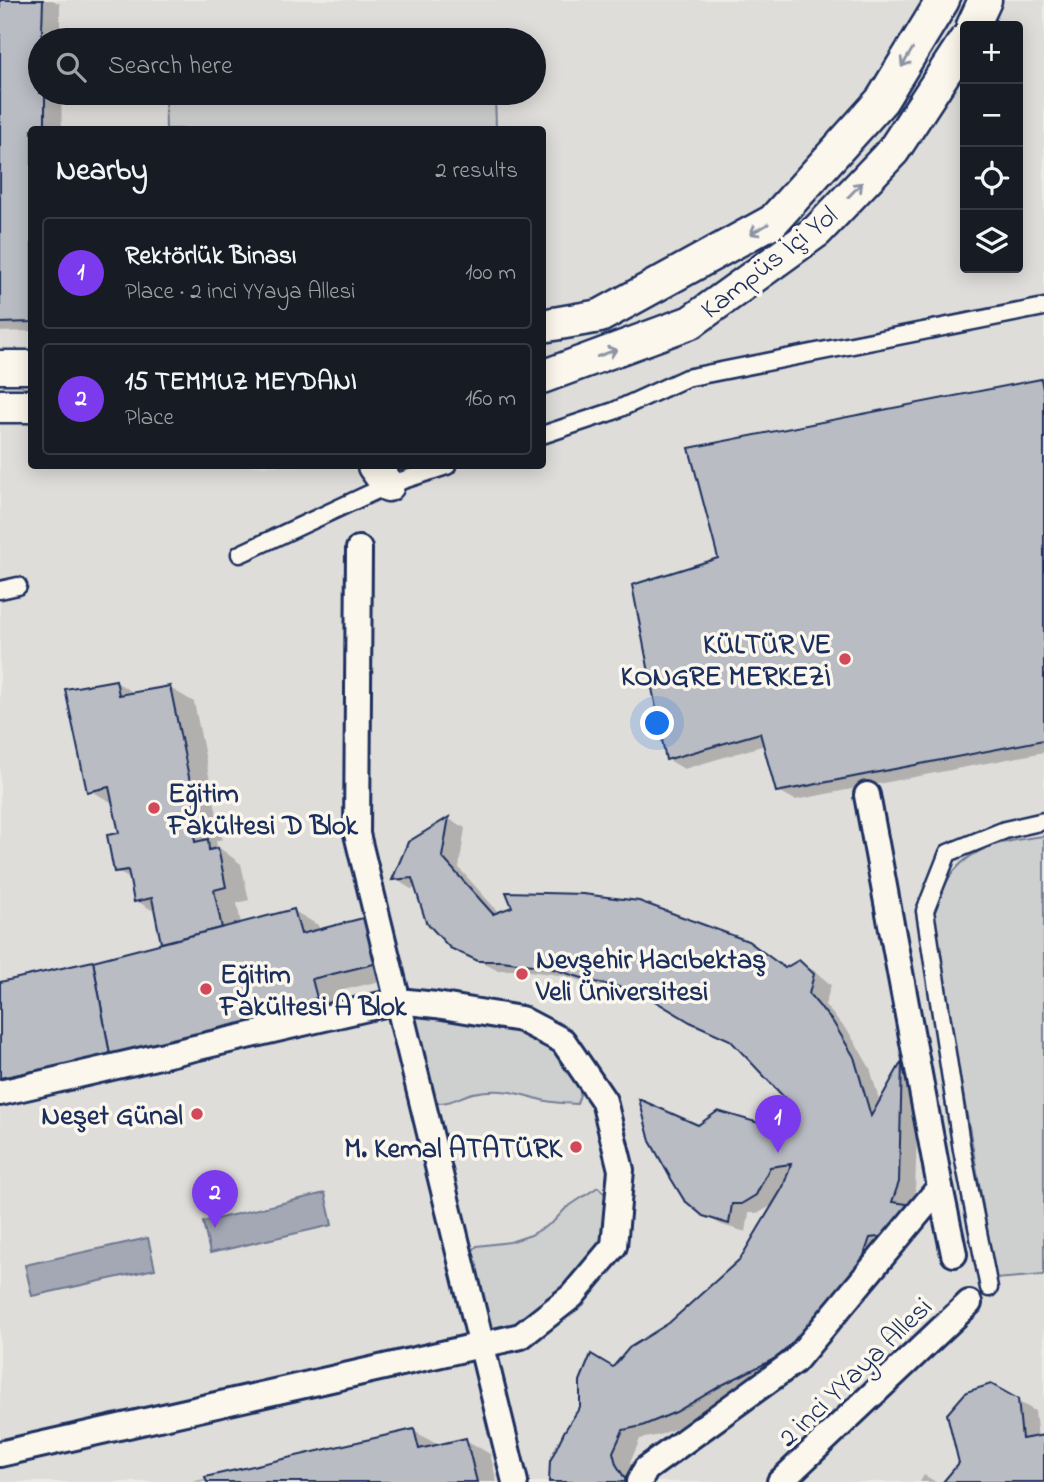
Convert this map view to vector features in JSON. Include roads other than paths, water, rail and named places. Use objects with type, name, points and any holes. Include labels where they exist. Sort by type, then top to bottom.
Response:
[{"type":"street","name":"Kampüs İçi Yol","points":[[546,325],[600,316],[773,221],[882,100],[943,0]]},
{"type":"street","points":[[975,21],[985,0]]},
{"type":"street","name":"Kampüs İçi Yol","points":[[546,376],[691,322],[817,231],[893,151],[960,49]]},
{"type":"street","points":[[0,367],[28,367]]},
{"type":"street","points":[[0,406],[28,405]]},
{"type":"street","points":[[359,549],[358,834],[515,1482]]},
{"type":"street","points":[[867,795],[954,1254]]},
{"type":"street","points":[[0,1093],[398,1001],[521,1019],[563,1041],[604,1101],[621,1170],[614,1246],[572,1296],[521,1336],[0,1454]]},
{"type":"street","points":[[639,1482],[646,1469],[795,1361],[940,1187]]},
{"type":"street","name":"2 inci YYaya Allesi","points":[[780,1482],[968,1303]]},
{"type":"lane","points":[[546,434],[614,411],[685,377],[1044,307]]},
{"type":"lane","points":[[240,554],[383,472],[415,469]]},
{"type":"lane","points":[[0,590],[18,586]]},
{"type":"lane","points":[[989,1289],[962,1150],[925,911],[948,853],[1005,830],[1044,821]]},
{"type":"place","name":"KÜLTÜR VE KONGRE MERKEZİ","points":[[845,659]]},
{"type":"place","name":"Eğitim Fakültesi D Blok","points":[[154,808]]},
{"type":"place","name":"Nevşehir Hacıbektaş Veli Üniversitesi","points":[[522,974]]},
{"type":"place","name":"Eğitim Fakültesi A Blok","points":[[206,989]]},
{"type":"place","name":"Neşet Günal","points":[[197,1114]]},
{"type":"place","name":"M. Kemal ATATÜRK","points":[[576,1147]]},
{"type":"place","name":"Rektörlük Binası","points":[[778,1153]]},
{"type":"place","name":"15 TEMMUZ MEYDANI","points":[[215,1228]]}]
